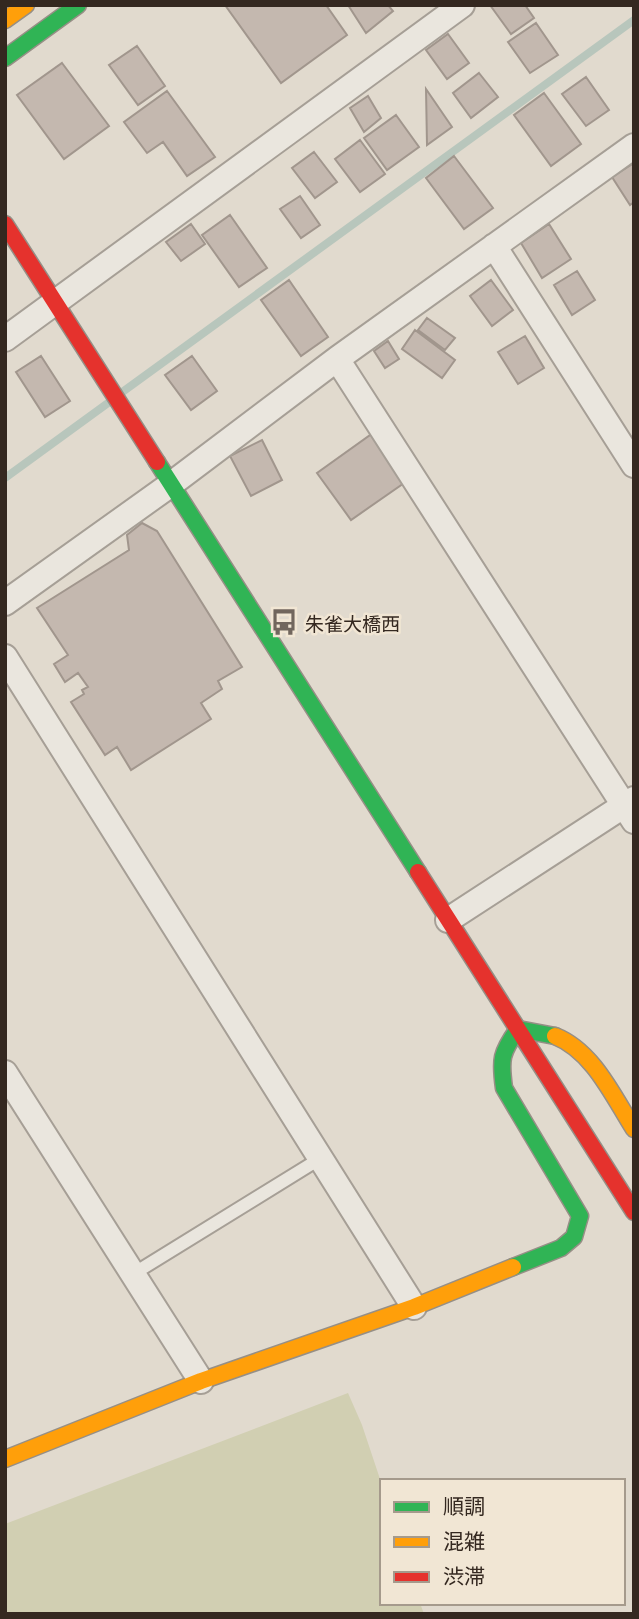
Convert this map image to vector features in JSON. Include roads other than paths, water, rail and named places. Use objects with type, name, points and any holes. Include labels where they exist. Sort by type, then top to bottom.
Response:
[{"type":"street","points":[[5,20],[26,5]]},
{"type":"street","points":[[5,58],[78,5]]},
{"type":"street","points":[[5,339],[462,5]]},
{"type":"street","points":[[5,603],[170,485],[337,359],[634,146]]},
{"type":"street","points":[[5,224],[634,1212]]},
{"type":"street","points":[[494,246],[634,465]]},
{"type":"street","points":[[337,359],[630,808],[448,920]]},
{"type":"street","points":[[5,657],[414,1307]]},
{"type":"street","points":[[518,1029],[547,1033],[571,1044],[591,1064],[634,1129]]},
{"type":"street","points":[[5,1459],[201,1381],[414,1307],[561,1248],[574,1237],[580,1216],[504,1088],[501,1064],[507,1045],[518,1029]]},
{"type":"street","points":[[5,1073],[201,1381]]},
{"type":"lane","points":[[133,1274],[321,1158]]},
{"type":"waterway","points":[[121,393],[634,20]]},
{"type":"waterway","points":[[5,478],[108,403]]},
{"type":"place","name":"朱雀大橋西","points":[[284,622]]}]
